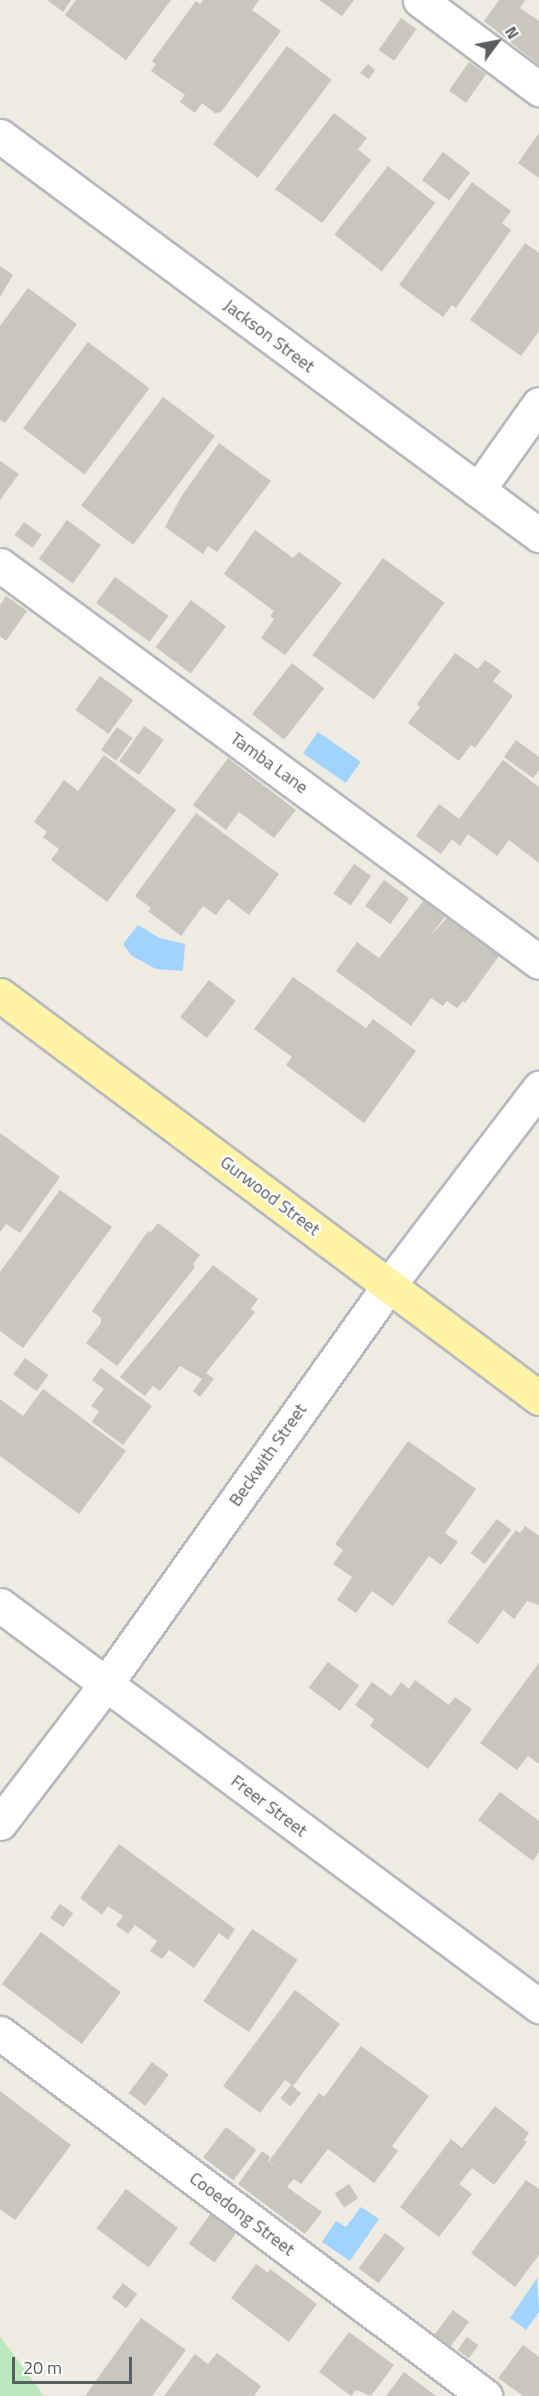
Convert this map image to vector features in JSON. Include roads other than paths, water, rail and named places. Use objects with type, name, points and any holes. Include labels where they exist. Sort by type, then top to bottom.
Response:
[{"type":"main road","name":"Gurwood Street","points":[[0,995],[539,1398]]},
{"type":"street","points":[[420,0],[539,89]]},
{"type":"street","name":"Jackson Street","points":[[0,136],[539,536]]},
{"type":"street","points":[[478,490],[539,404]]},
{"type":"street","name":"Tamba Lane","points":[[0,565],[539,962]]},
{"type":"street","name":"Beckwith Street","points":[[0,1823],[105,1685],[389,1285],[539,1088]]},
{"type":"street","name":"Freer Street","points":[[0,1605],[539,2006]]},
{"type":"street","name":"Cooedong Street","points":[[0,2033],[485,2396]]},
{"type":"water","points":[[318,732],[361,762],[346,783],[303,753]]},
{"type":"water","points":[[138,925],[160,938],[185,944],[183,971],[156,969],[132,956],[123,944]]},
{"type":"water","points":[[361,2207],[379,2219],[350,2261],[322,2242],[336,2221],[346,2227]]},
{"type":"water","points":[[537,2278],[539,2312],[526,2330],[510,2318]]}]
